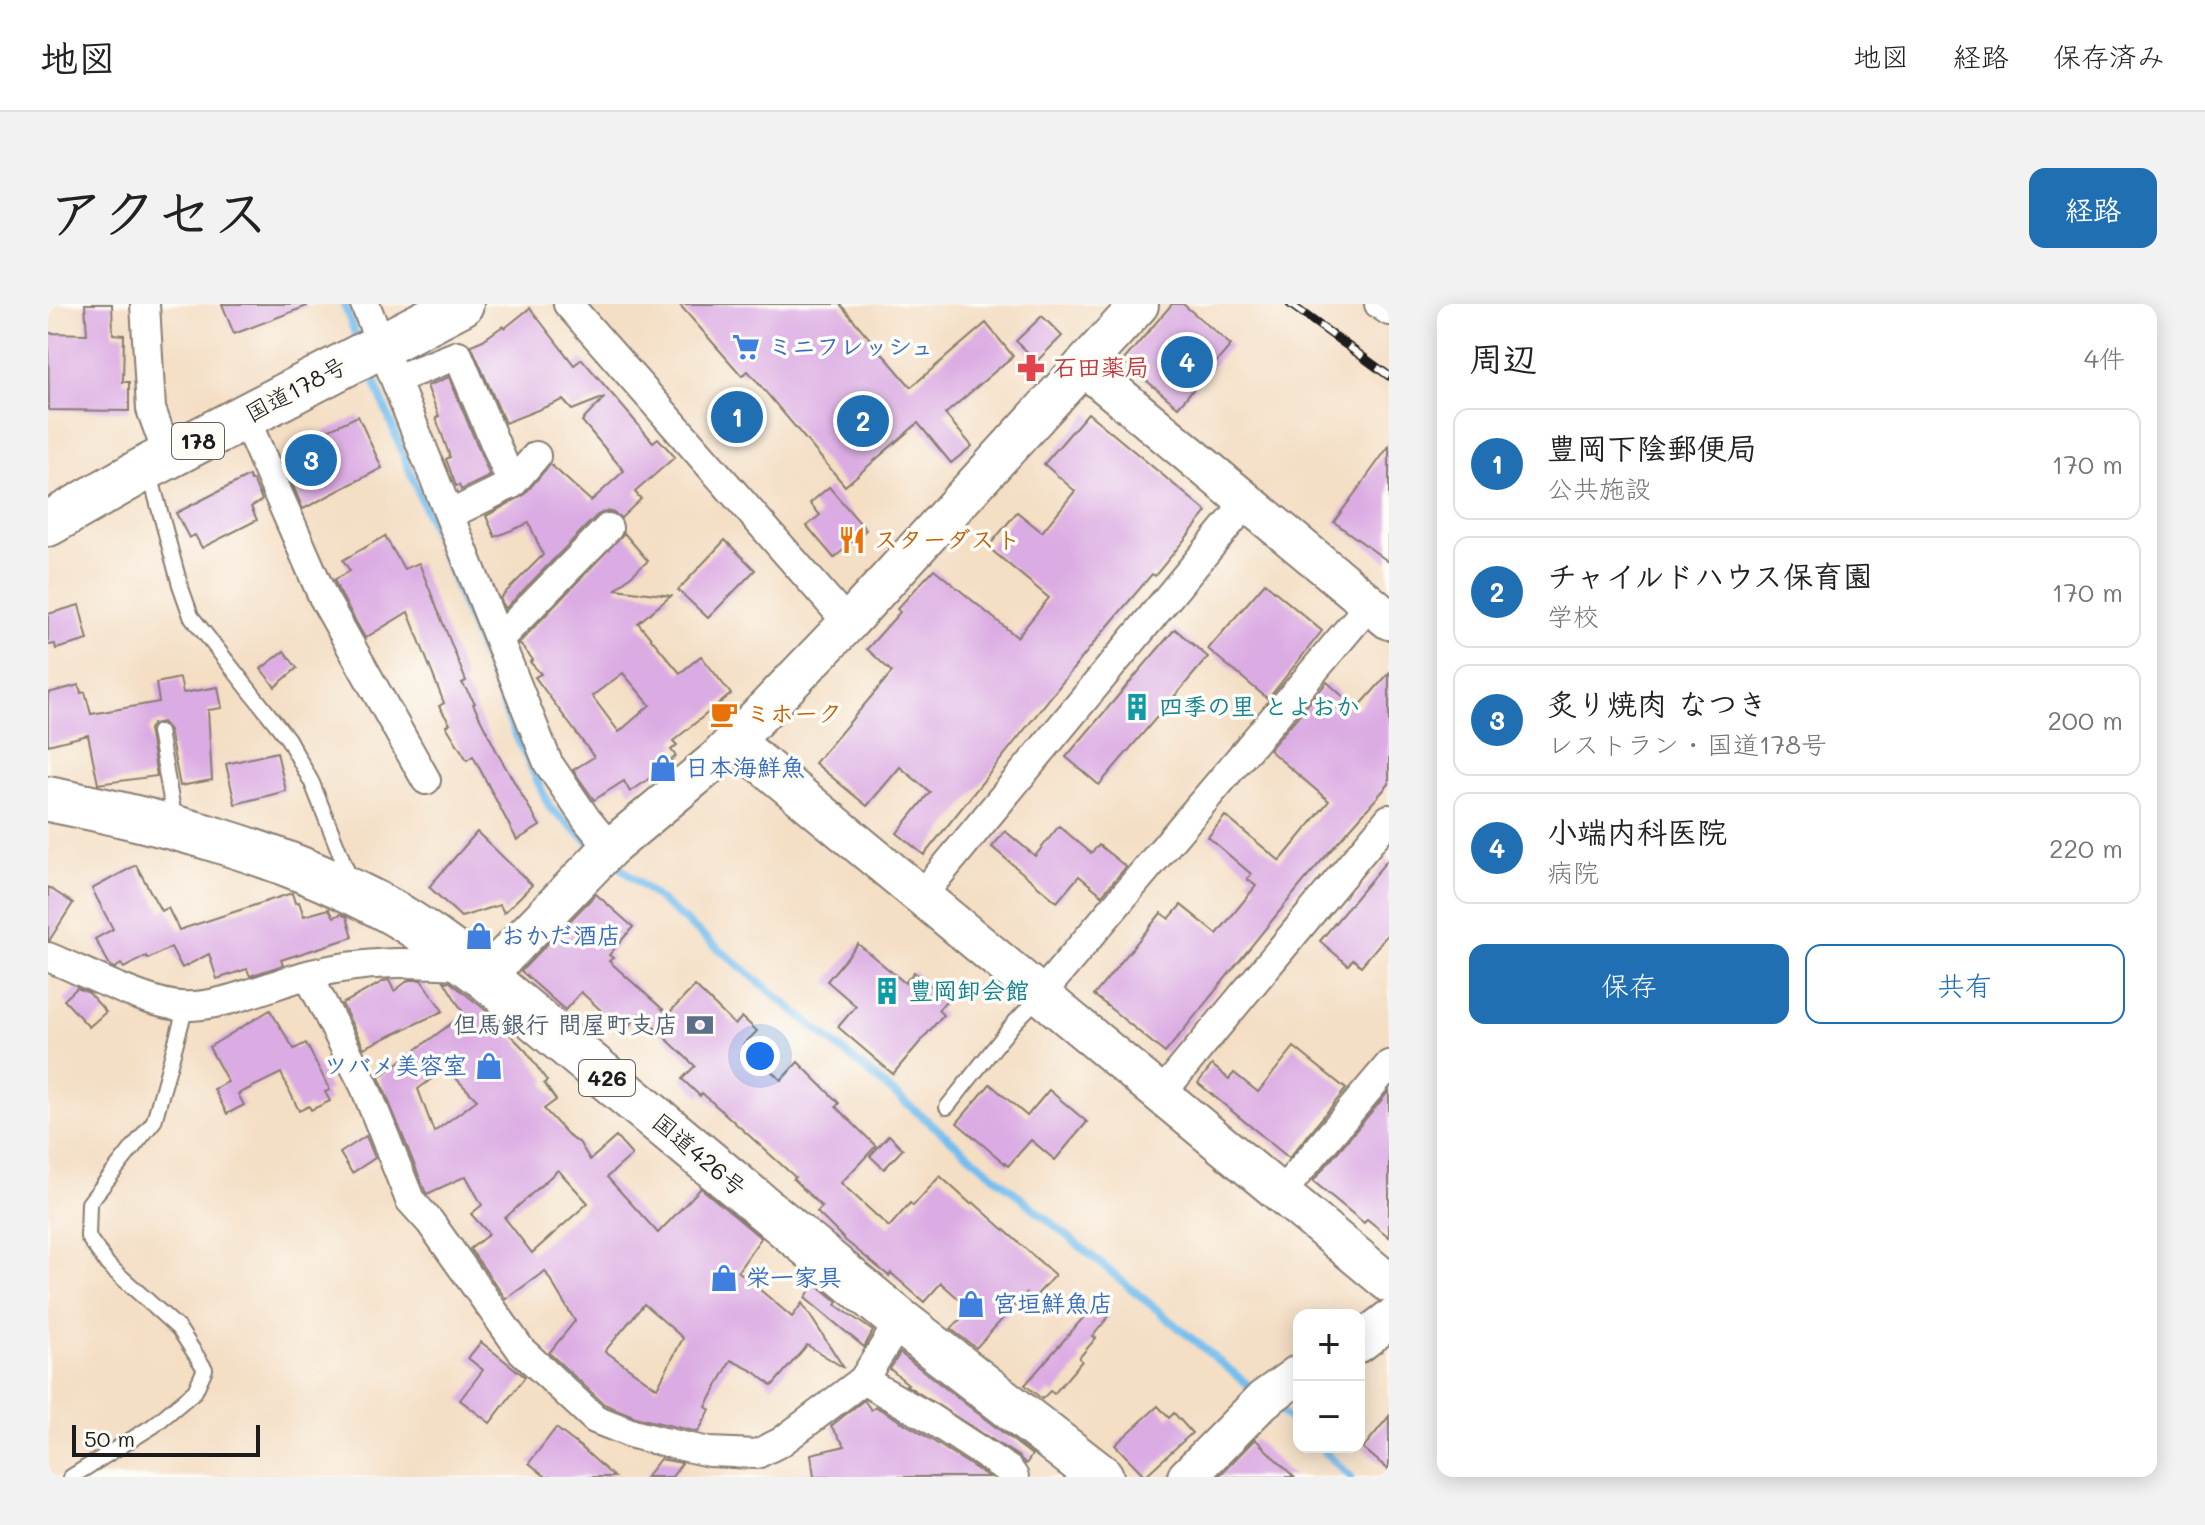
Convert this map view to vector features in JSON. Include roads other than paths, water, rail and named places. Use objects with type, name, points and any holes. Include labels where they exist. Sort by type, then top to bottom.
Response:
[{"type":"highway","name":"国道178号","points":[[48,524],[158,461],[376,358],[461,304]]},
{"type":"highway","name":"国道426号","points":[[48,799],[176,828],[269,857],[357,895],[424,932],[477,972],[900,1321],[1101,1477]]},
{"type":"street","points":[[145,304],[151,409],[158,461]]},
{"type":"street","points":[[365,304],[376,358],[451,514],[548,763],[610,848]]},
{"type":"street","points":[[568,304],[848,623]]},
{"type":"street","points":[[48,957],[154,1000],[186,1006],[236,996],[308,975],[381,962],[477,972],[575,884],[610,848],[717,759],[848,623],[1139,304]]},
{"type":"street","points":[[1379,304],[1389,311]]},
{"type":"street","points":[[376,358],[458,355],[512,484]]},
{"type":"street","points":[[1041,994],[1379,612],[1083,366]]},
{"type":"street","points":[[245,418],[323,597],[426,780]]},
{"type":"street","points":[[451,514],[512,484],[536,456]]},
{"type":"street","points":[[922,895],[1247,502]]},
{"type":"street","points":[[500,638],[608,528]]},
{"type":"street","points":[[734,741],[1389,1283]]},
{"type":"street","points":[[1161,1094],[1389,819]]},
{"type":"street","points":[[308,975],[365,1087],[410,1200],[430,1222],[521,1350],[595,1419],[633,1434],[709,1452],[757,1454],[781,1442],[863,1380],[900,1321]]},
{"type":"street","points":[[1281,1193],[1389,1065]]},
{"type":"street","points":[[1365,1338],[1389,1320]]},
{"type":"street","points":[[1187,1477],[1263,1400],[1293,1378]]},
{"type":"street","points":[[863,1380],[928,1417],[1009,1470],[1014,1477]]},
{"type":"lane","points":[[158,461],[180,585],[191,616],[288,739],[312,783],[357,895]]},
{"type":"lane","points":[[159,732],[176,828]]},
{"type":"lane","points":[[947,1107],[1041,994]]},
{"type":"lane","points":[[71,1477],[153,1426],[195,1391],[205,1369],[179,1329],[108,1265],[88,1237],[89,1203],[154,1121],[186,1006]]},
{"type":"waterway","points":[[344,304],[359,344]]},
{"type":"waterway","points":[[369,368],[509,720],[550,808],[588,841]]},
{"type":"waterway","points":[[611,860],[1258,1393]]},
{"type":"waterway","points":[[1272,1404],[1293,1422]]},
{"type":"waterway","points":[[1326,1453],[1351,1477]]},
{"type":"railway","points":[[1290,304],[1389,376]]},
{"type":"place","name":"ミニフレッシュ","points":[[746,347]]},
{"type":"place","name":"小端内科医院","points":[[1187,362]]},
{"type":"place","name":"石田薬局","points":[[1031,368]]},
{"type":"place","name":"豊岡下陰郵便局","points":[[737,417]]},
{"type":"place","name":"チャイルドハウス保育園","points":[[863,421]]},
{"type":"place","name":"炙り焼肉 なつき","points":[[311,460]]},
{"type":"place","name":"スターダスト","points":[[852,540]]},
{"type":"place","name":"四季の里 とよおか","points":[[1137,707]]},
{"type":"place","name":"ミホーク","points":[[724,714]]},
{"type":"place","name":"日本海鮮魚","points":[[663,768]]},
{"type":"place","name":"おかだ酒店","points":[[479,936]]},
{"type":"place","name":"豊岡卸会館","points":[[887,991]]},
{"type":"place","name":"但馬銀行 問屋町支店","points":[[700,1025]]},
{"type":"place","name":"ツバメ美容室","points":[[489,1066]]},
{"type":"place","name":"栄一家具","points":[[724,1278]]},
{"type":"place","name":"宮垣鮮魚店","points":[[971,1304]]}]
